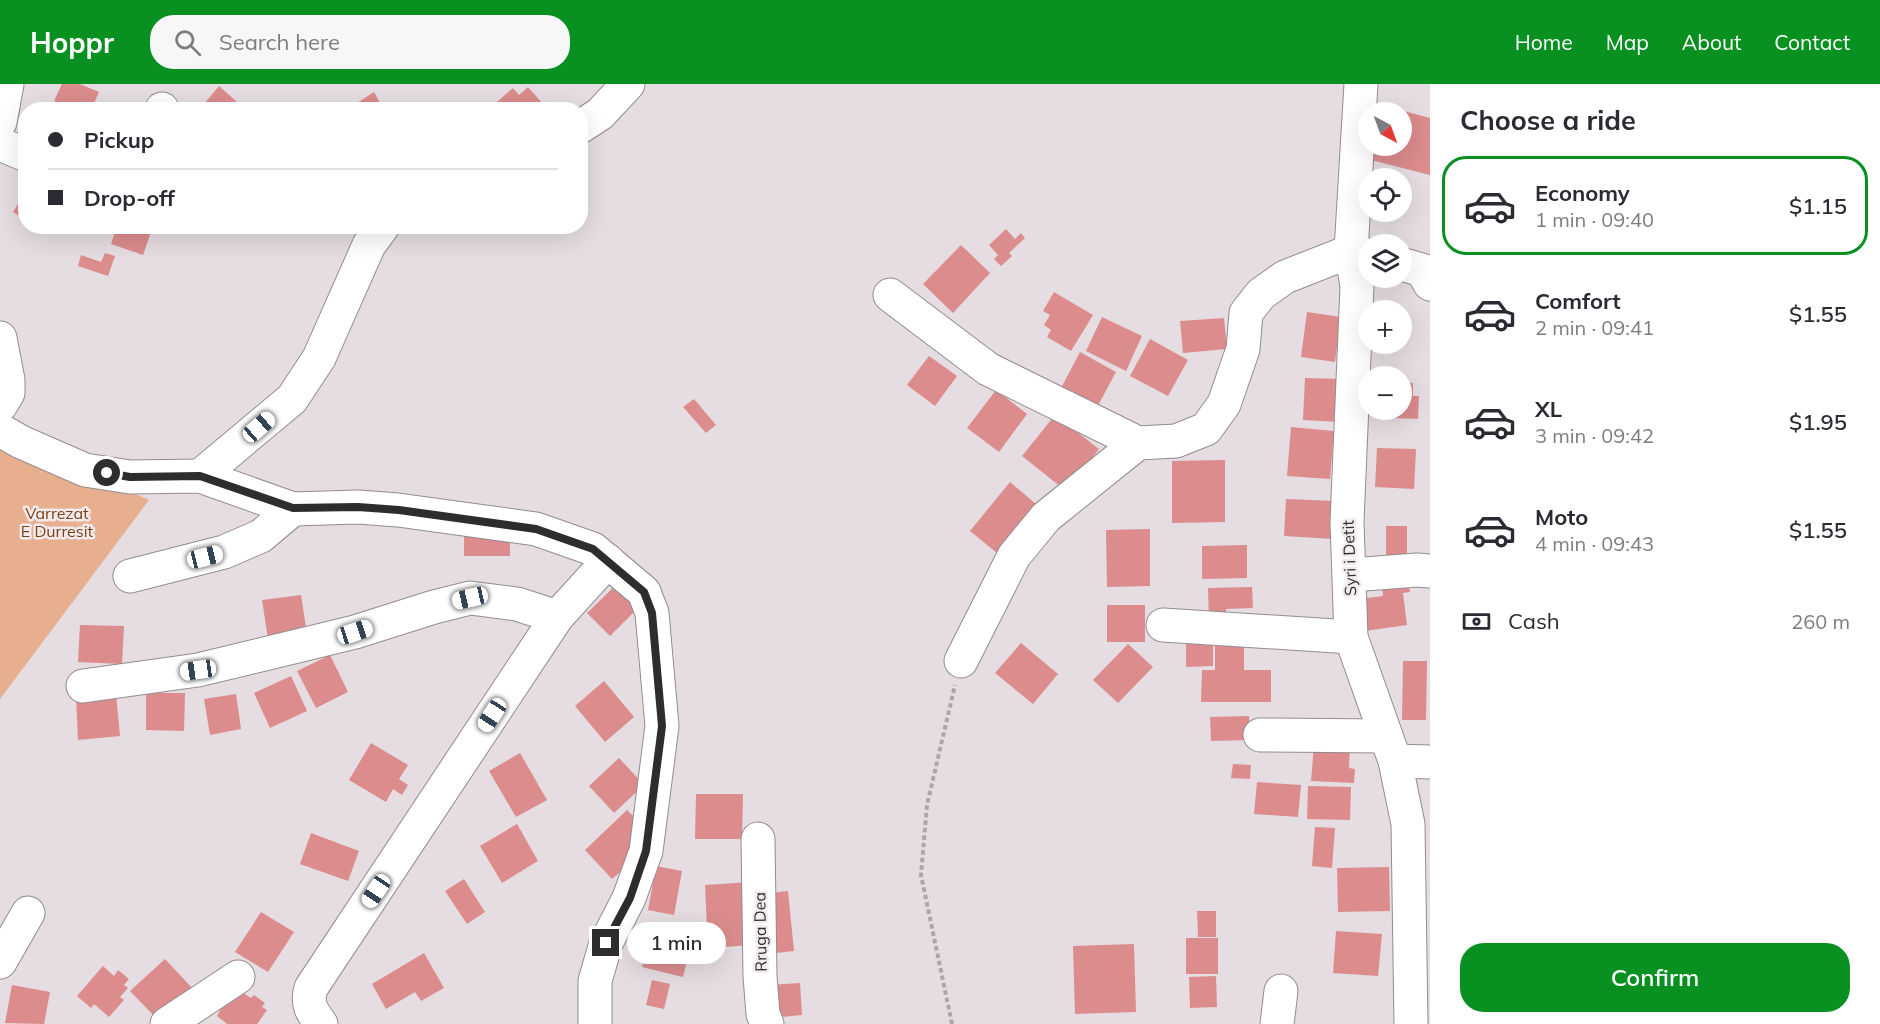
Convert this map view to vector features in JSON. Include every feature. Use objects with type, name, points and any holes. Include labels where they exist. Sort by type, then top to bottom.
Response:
[{"type":"street","points":[[588,122],[600,114],[628,84]]},
{"type":"street","name":"Syri i Detit","points":[[1360,234],[1361,84]]},
{"type":"street","points":[[0,144],[18,152]]},
{"type":"street","points":[[200,476],[291,399],[319,358],[369,245],[377,234]]},
{"type":"street","points":[[890,296],[988,369],[1138,443],[1176,441],[1206,429],[1224,404],[1243,349],[1246,314],[1261,294],[1285,277],[1358,254]]},
{"type":"street","name":"Syri i Detit","points":[[1358,275],[1347,522],[1351,575],[1351,637],[1390,748],[1408,824],[1411,1024]]},
{"type":"street","points":[[0,338],[8,380],[8,393],[0,406]]},
{"type":"street","points":[[0,430],[21,442],[85,470],[130,477],[200,476],[293,508],[358,507],[399,510],[536,529],[593,549],[644,592],[652,613],[662,726],[646,851],[630,898],[606,943],[596,981],[595,1024]]},
{"type":"street","points":[[961,661],[1014,556],[1046,517],[1138,443]]},
{"type":"street","points":[[130,576],[224,552],[261,536],[293,508]]},
{"type":"street","points":[[321,1024],[312,1011],[308,998],[311,988],[557,617],[609,561]]},
{"type":"street","points":[[1351,575],[1430,571]]},
{"type":"street","points":[[83,686],[198,670],[355,632],[470,598],[517,604],[557,617]]},
{"type":"street","points":[[1163,625],[1351,637]]},
{"type":"street","points":[[1260,735],[1390,748],[1430,762]]},
{"type":"street","name":"Rruga Dea","points":[[758,839],[760,976],[763,1014],[767,1024]]},
{"type":"street","points":[[0,962],[28,913]]},
{"type":"street","points":[[167,1024],[238,977]]},
{"type":"street","points":[[1277,1024],[1281,992]]},
{"type":"path","points":[[952,1024],[921,875],[927,805],[961,661]]},
{"type":"green space","name":"Varrezat E Durresit","points":[[0,435],[149,500],[0,699]]},
{"type":"building","points":[[62,84],[80,84],[99,92],[95,102],[54,101]]},
{"type":"building","points":[[219,86],[237,102],[206,102]]},
{"type":"building","points":[[528,87],[541,102],[497,102],[513,88],[519,95]]},
{"type":"building","points":[[374,92],[380,102],[358,102]]},
{"type":"building","points":[[1412,113],[1430,118],[1430,175],[1412,170],[1412,168],[1402,168],[1371,160],[1372,156],[1412,156]]},
{"type":"building","points":[[18,204],[18,215],[13,212]]},
{"type":"building","points":[[1006,229],[1015,239],[1021,233],[1025,238],[1009,253],[1012,256],[1001,266],[994,259],[998,255],[989,245]]},
{"type":"building","points":[[114,234],[150,234],[143,255],[111,244]]},
{"type":"building","points":[[961,245],[990,273],[953,313],[923,284]]},
{"type":"building","points":[[105,253],[115,256],[108,276],[78,266],[81,255],[101,262]]},
{"type":"building","points":[[1054,292],[1093,315],[1071,351],[1047,337],[1051,330],[1044,325],[1050,315],[1043,311]]},
{"type":"building","points":[[1307,312],[1341,317],[1335,362],[1301,357]]},
{"type":"building","points":[[1102,317],[1142,336],[1126,371],[1086,351]]},
{"type":"building","points":[[1224,318],[1227,349],[1183,353],[1180,321]]},
{"type":"building","points":[[1150,339],[1188,360],[1168,396],[1130,376]]},
{"type":"building","points":[[1080,352],[1116,372],[1095,411],[1059,392]]},
{"type":"building","points":[[929,356],[957,376],[935,406],[907,385]]},
{"type":"building","points":[[1305,378],[1342,379],[1340,422],[1303,420]]},
{"type":"building","points":[[1412,383],[1413,396],[1419,396],[1418,419],[1412,419]]},
{"type":"building","points":[[996,390],[1027,414],[999,452],[967,428]]},
{"type":"building","points":[[694,399],[716,425],[706,433],[683,407]]},
{"type":"building","points":[[1055,415],[1099,449],[1066,491],[1022,456]]},
{"type":"building","points":[[1291,427],[1334,431],[1330,479],[1287,476]]},
{"type":"building","points":[[1377,448],[1416,449],[1414,489],[1375,487]]},
{"type":"building","points":[[1225,460],[1225,522],[1172,523],[1172,461]]},
{"type":"building","points":[[1010,482],[1037,505],[997,553],[970,531]]},
{"type":"building","points":[[1286,499],[1336,501],[1334,539],[1284,536]]},
{"type":"building","points":[[1386,526],[1407,526],[1407,559],[1386,560]]},
{"type":"building","points":[[1150,529],[1150,586],[1107,587],[1106,530]]},
{"type":"building","points":[[464,532],[510,532],[510,556],[464,556]]},
{"type":"building","points":[[1247,545],[1247,578],[1202,579],[1202,546]]},
{"type":"building","points":[[1408,582],[1410,592],[1403,593],[1407,625],[1365,631],[1360,599],[1383,596],[1382,586]]},
{"type":"building","points":[[617,584],[639,607],[610,636],[587,613]]},
{"type":"building","points":[[1252,587],[1253,608],[1226,609],[1226,619],[1209,620],[1208,588]]},
{"type":"building","points":[[301,595],[307,634],[268,639],[262,600]]},
{"type":"building","points":[[1107,605],[1145,605],[1145,642],[1107,642]]},
{"type":"building","points":[[80,625],[124,626],[122,664],[78,662]]},
{"type":"building","points":[[1186,634],[1213,634],[1213,666],[1186,667]]},
{"type":"building","points":[[1215,638],[1244,639],[1244,670],[1271,670],[1271,702],[1201,702],[1202,670],[1215,670]]},
{"type":"building","points":[[1021,643],[1058,674],[1033,704],[995,673]]},
{"type":"building","points":[[1128,644],[1153,667],[1118,703],[1093,680]]},
{"type":"building","points":[[330,655],[348,692],[316,708],[297,671]]},
{"type":"building","points":[[1403,661],[1427,661],[1426,720],[1402,720]]},
{"type":"building","points":[[291,676],[307,711],[270,728],[254,693]]},
{"type":"building","points":[[604,681],[634,717],[605,742],[575,706]]},
{"type":"building","points":[[116,693],[120,736],[78,740],[76,697]]},
{"type":"building","points":[[146,693],[185,693],[184,731],[146,730]]},
{"type":"building","points":[[236,694],[241,729],[210,735],[204,699]]},
{"type":"building","points":[[1249,716],[1250,740],[1211,741],[1210,717]]},
{"type":"building","points":[[371,743],[408,765],[399,779],[408,785],[402,795],[393,789],[386,802],[349,780]]},
{"type":"building","points":[[1314,746],[1350,748],[1349,768],[1355,769],[1354,783],[1311,781]]},
{"type":"building","points":[[520,753],[547,800],[516,817],[489,771]]},
{"type":"building","points":[[619,758],[644,785],[614,813],[589,786]]},
{"type":"building","points":[[1233,764],[1251,765],[1250,779],[1231,778]]},
{"type":"building","points":[[1257,782],[1301,785],[1298,817],[1254,814]]},
{"type":"building","points":[[1308,786],[1351,787],[1350,820],[1307,819]]},
{"type":"building","points":[[696,794],[743,794],[742,839],[695,839]]},
{"type":"building","points":[[627,810],[636,819],[633,861],[612,879],[585,850]]},
{"type":"building","points":[[517,824],[538,861],[502,883],[480,846]]},
{"type":"building","points":[[1315,827],[1335,828],[1332,868],[1312,866]]},
{"type":"building","points":[[311,833],[359,851],[348,881],[300,864]]},
{"type":"building","points":[[656,866],[682,871],[674,915],[648,910]]},
{"type":"building","points":[[1389,867],[1390,911],[1338,912],[1337,868]]},
{"type":"building","points":[[464,879],[485,912],[467,924],[445,891]]},
{"type":"building","points":[[751,882],[754,945],[708,948],[705,885]]},
{"type":"building","points":[[788,891],[794,951],[776,953],[770,893]]},
{"type":"building","points":[[1197,911],[1216,911],[1216,937],[1198,937]]},
{"type":"building","points":[[261,912],[294,932],[268,972],[235,952]]},
{"type":"building","points":[[1336,931],[1382,934],[1378,976],[1333,973]]},
{"type":"building","points":[[650,938],[690,948],[683,977],[642,967]]},
{"type":"building","points":[[1186,938],[1218,938],[1218,974],[1186,974]]},
{"type":"building","points":[[1134,944],[1136,1012],[1075,1014],[1073,946]]},
{"type":"building","points":[[424,953],[444,988],[421,1001],[415,992],[386,1009],[372,984]]},
{"type":"building","points":[[165,959],[194,990],[156,1018],[130,991]]},
{"type":"building","points":[[103,966],[114,976],[118,970],[129,979],[124,985],[128,988],[120,997],[124,1000],[109,1017],[94,1004],[91,1008],[77,996]]},
{"type":"building","points":[[1216,976],[1217,1007],[1190,1008],[1189,977]]},
{"type":"building","points":[[652,980],[670,984],[664,1009],[646,1005]]},
{"type":"building","points":[[800,983],[802,1015],[771,1018],[768,985]]},
{"type":"building","points":[[12,985],[50,992],[44,1024],[5,1023]]},
{"type":"building","points":[[240,991],[251,998],[254,995],[265,1003],[262,1007],[267,1010],[257,1024],[227,1024],[217,1016],[227,998],[233,1001]]},
{"type":"route","points":[[107,473],[130,477],[200,476],[293,508],[358,507],[399,510],[536,529],[593,549],[644,592],[652,613],[662,726],[646,851],[630,898],[606,943]]}]
